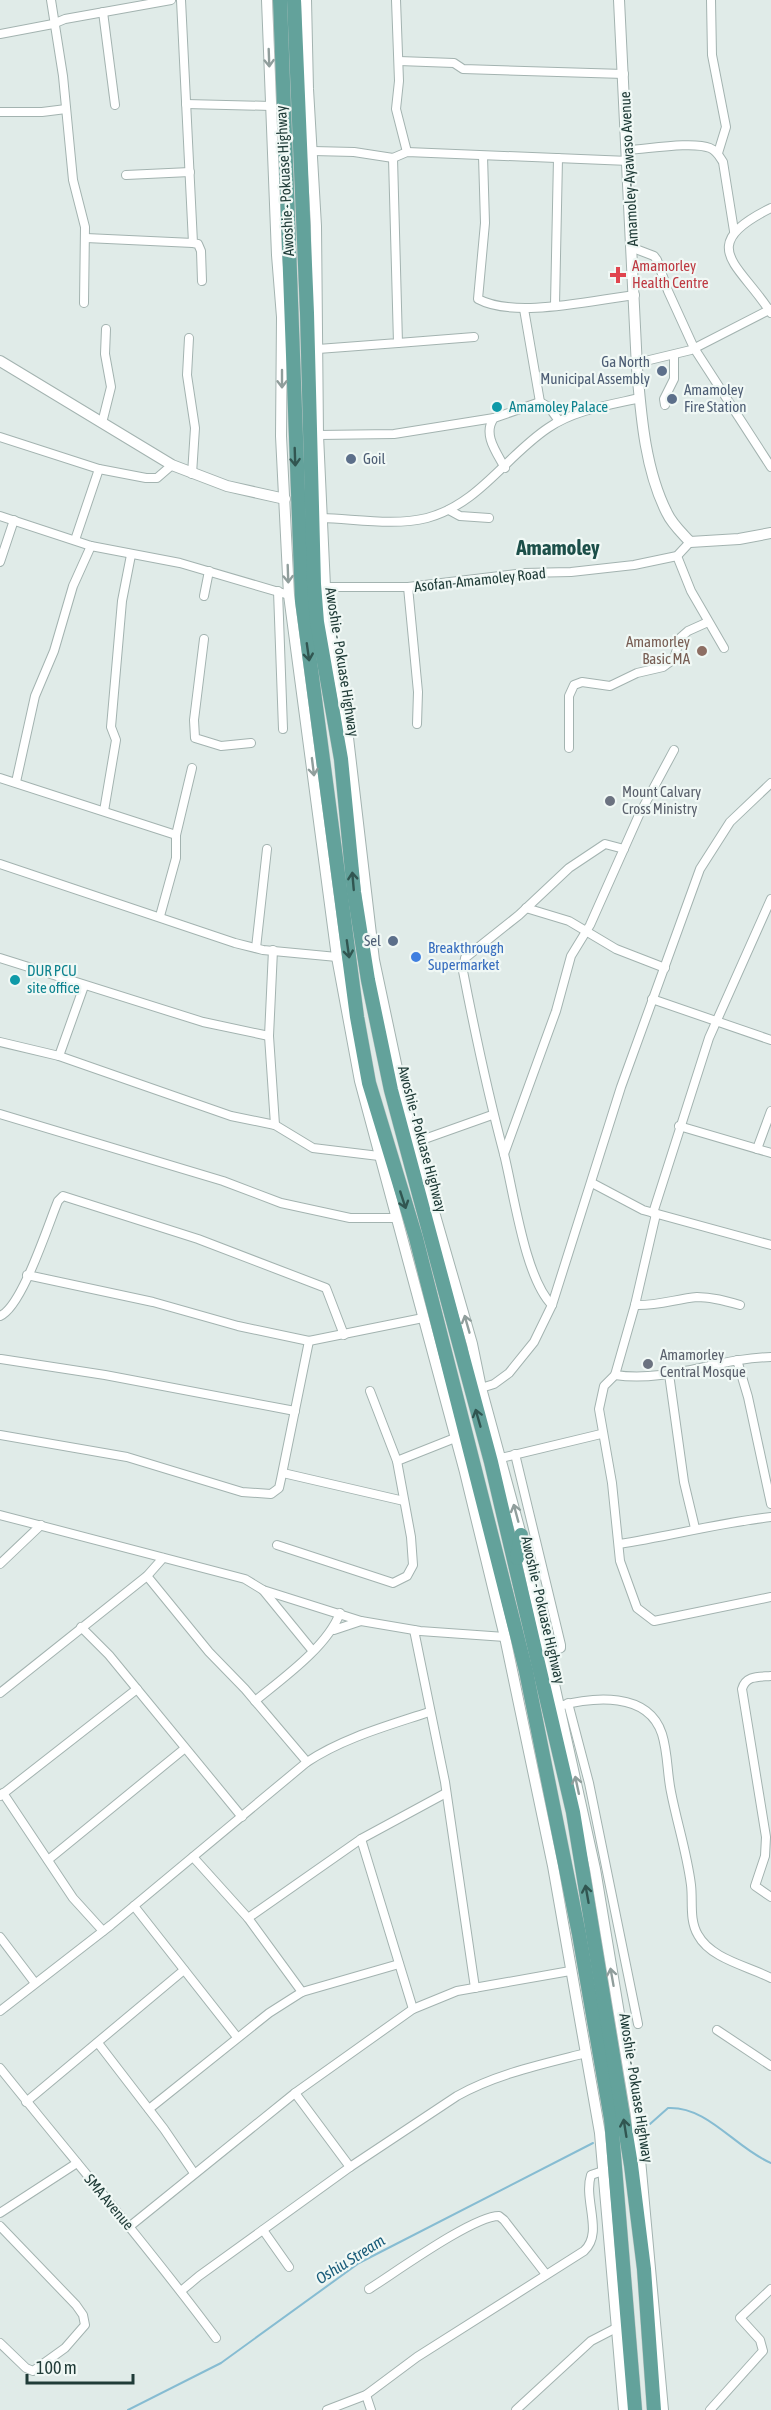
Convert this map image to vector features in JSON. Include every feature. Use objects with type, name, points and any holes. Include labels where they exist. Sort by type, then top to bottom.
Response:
[{"type":"main road","name":"Awoshie - Pokuase Highway","points":[[280,0],[302,601],[314,708],[357,1017],[369,1083],[416,1238],[526,1671],[579,1934],[611,2119],[618,2234],[624,2267],[635,2410]]},
{"type":"main road","name":"Awoshie - Pokuase Highway","points":[[294,0],[313,350],[314,592],[345,796],[354,892],[368,980],[391,1090],[516,1563],[565,1782],[608,2018],[631,2165],[644,2269],[654,2410]]},
{"type":"main road","points":[[313,350],[318,367]]},
{"type":"main road","points":[[328,800],[345,796]]},
{"type":"main road","points":[[516,1563],[521,1534]]},
{"type":"main road","points":[[549,1784],[565,1782]]},
{"type":"street","points":[[51,0],[73,180],[86,238],[82,262],[84,303]]},
{"type":"street","points":[[0,34],[53,24],[65,19],[171,0]]},
{"type":"street","points":[[181,0],[193,243]]},
{"type":"street","points":[[267,0],[277,255],[282,317],[281,436],[285,499],[283,729]]},
{"type":"street","points":[[306,0],[308,89],[313,151],[313,350],[474,337]]},
{"type":"street","points":[[396,0],[399,61],[396,109],[407,152]]},
{"type":"street","name":"Amamoley-Ayawaso Avenue","points":[[619,0],[639,398],[647,447],[663,504],[667,515],[690,542]]},
{"type":"street","points":[[711,0],[712,55],[726,127],[718,153]]},
{"type":"street","points":[[102,12],[115,105]]},
{"type":"street","points":[[399,61],[454,63],[464,69],[624,74]]},
{"type":"street","points":[[186,104],[271,106]]},
{"type":"street","points":[[0,112],[35,113],[66,109]]},
{"type":"street","points":[[313,151],[354,152],[393,158],[407,152],[558,158],[628,155],[696,146],[718,153],[723,162],[734,231]]},
{"type":"street","points":[[483,156],[485,223],[477,296],[480,300],[524,309],[635,294]]},
{"type":"street","points":[[393,158],[398,343]]},
{"type":"street","points":[[555,305],[558,158]]},
{"type":"street","points":[[126,175],[190,172]]},
{"type":"street","points":[[637,363],[694,348],[770,311],[729,255],[728,244],[734,231],[746,221],[771,208]]},
{"type":"street","points":[[86,238],[198,244],[201,251],[202,281]]},
{"type":"street","points":[[633,248],[654,256],[657,260],[668,291],[694,348],[771,467]]},
{"type":"street","points":[[524,309],[540,402]]},
{"type":"street","points":[[102,423],[111,387],[105,354],[106,329]]},
{"type":"street","points":[[189,338],[188,383],[195,428],[192,474]]},
{"type":"street","points":[[665,405],[664,399],[674,379],[674,355]]},
{"type":"street","points":[[0,362],[172,465],[252,494],[285,499]]},
{"type":"street","points":[[318,367],[318,435],[325,587],[329,629],[345,712],[374,960],[409,1125],[416,1142],[472,1344],[481,1388],[521,1534],[548,1654],[571,1736],[636,2116],[663,2410]]},
{"type":"street","points":[[322,518],[411,520],[449,510],[475,493],[559,420],[595,408],[639,398]]},
{"type":"street","points":[[318,435],[394,434],[494,418],[540,402],[549,407],[559,420]]},
{"type":"street","points":[[494,418],[489,424],[490,439],[505,468]]},
{"type":"street","points":[[0,437],[99,469],[152,478],[162,475],[172,465]]},
{"type":"street","points":[[75,540],[99,469]]},
{"type":"street","points":[[449,510],[460,516],[489,518]]},
{"type":"street","points":[[0,516],[91,546],[209,571],[284,593]]},
{"type":"street","points":[[0,562],[14,520]]},
{"type":"street","points":[[724,648],[691,591],[676,556],[690,542],[739,540],[771,533]]},
{"type":"street","points":[[16,782],[35,696],[54,651],[73,586],[91,546]]},
{"type":"street","points":[[104,811],[116,740],[111,728],[122,602],[131,555]]},
{"type":"street","name":"Asofan-Amamoley Road","points":[[325,587],[408,587],[524,573],[571,572],[634,565],[676,556]]},
{"type":"street","points":[[204,596],[209,571]]},
{"type":"street","points":[[408,587],[418,692],[417,724]]},
{"type":"street","points":[[284,593],[337,957],[360,1082],[455,1438],[505,1637],[553,1866],[600,2133],[624,2410]]},
{"type":"street","points":[[569,748],[569,696],[574,685],[582,682],[610,686],[637,673],[663,667],[674,659],[680,638],[688,631],[708,622]]},
{"type":"street","points":[[204,639],[194,720],[195,738],[221,746],[251,743]]},
{"type":"street","points":[[504,1155],[556,1011],[570,956],[585,932],[674,750]]},
{"type":"street","points":[[160,916],[176,858],[176,835],[192,768]]},
{"type":"street","points":[[0,778],[176,835]]},
{"type":"street","points":[[481,1388],[494,1384],[510,1373],[534,1342],[552,1305],[621,1087],[700,869],[714,843],[738,813],[771,783]]},
{"type":"street","points":[[552,1305],[542,1296],[535,1276],[492,1115],[463,972],[465,958],[526,908],[569,868],[592,851],[610,844],[624,849]]},
{"type":"street","points":[[256,948],[267,849]]},
{"type":"street","points":[[0,864],[256,948],[337,957]]},
{"type":"street","points":[[771,899],[716,1020],[679,1126],[654,1213],[635,1305],[615,1375],[604,1386],[599,1401],[601,1434],[612,1483],[620,1561],[638,1608],[654,1621],[771,1597]]},
{"type":"street","points":[[526,908],[569,921],[616,949],[664,968]]},
{"type":"street","points":[[273,950],[269,1036],[276,1125]]},
{"type":"street","points":[[0,958],[84,987],[132,999],[203,1022],[269,1036]]},
{"type":"street","points":[[59,1056],[84,987]]},
{"type":"street","points":[[652,999],[771,1040]]},
{"type":"street","points":[[0,1042],[59,1056],[231,1116],[276,1125],[313,1148],[379,1156]]},
{"type":"street","points":[[757,1149],[771,1111]]},
{"type":"street","points":[[416,1142],[492,1115]]},
{"type":"street","points":[[1,1117],[223,1181],[281,1203],[350,1218],[396,1218]]},
{"type":"street","points":[[679,1126],[771,1153]]},
{"type":"street","points":[[592,1183],[628,1203],[654,1213],[771,1245]]},
{"type":"street","points":[[0,1316],[12,1306],[58,1201],[63,1196],[198,1239],[326,1288],[344,1335]]},
{"type":"street","points":[[27,1275],[145,1300],[238,1326],[309,1341],[423,1318]]},
{"type":"street","points":[[635,1305],[652,1306],[697,1298],[719,1299],[740,1305]]},
{"type":"street","points":[[0,1435],[127,1457],[254,1494],[271,1494],[276,1492],[283,1473],[309,1341]]},
{"type":"street","points":[[615,1375],[643,1377],[737,1360],[771,1357]]},
{"type":"street","points":[[1,1359],[82,1371],[295,1411]]},
{"type":"street","points":[[737,1360],[748,1397],[771,1504]]},
{"type":"street","points":[[669,1374],[684,1482],[695,1528]]},
{"type":"street","points":[[277,1545],[393,1583],[407,1576],[413,1565],[397,1461],[370,1391]]},
{"type":"street","points":[[501,1458],[601,1434]]},
{"type":"street","points":[[397,1461],[455,1438]]},
{"type":"street","points":[[515,1454],[561,1645],[548,1654]]},
{"type":"street","points":[[283,1473],[404,1502]]},
{"type":"street","points":[[0,1515],[245,1579],[263,1590],[361,1621],[414,1630],[505,1637]]},
{"type":"street","points":[[618,1544],[666,1536],[695,1528],[771,1517]]},
{"type":"street","points":[[0,1564],[41,1525]]},
{"type":"street","points":[[0,1694],[147,1576],[163,1558]]},
{"type":"street","points":[[147,1576],[209,1652],[307,1762]]},
{"type":"street","points":[[263,1590],[312,1650]]},
{"type":"street","points":[[334,1630],[340,1613]]},
{"type":"street","points":[[255,1701],[292,1671],[334,1630],[361,1621]]},
{"type":"street","points":[[81,1627],[137,1689],[242,1817]]},
{"type":"street","points":[[414,1630],[446,1793],[475,1988]]},
{"type":"street","points":[[771,1676],[751,1678],[745,1682],[742,1689],[766,1837],[765,1856],[755,1886],[771,1897]]},
{"type":"street","points":[[103,1930],[73,1898],[2,1795],[137,1689]]},
{"type":"street","points":[[564,1705],[596,1698],[625,1701],[656,1720],[666,1753],[670,1789],[680,1823],[691,1887],[694,1925],[698,1934],[714,1951],[771,1978]]},
{"type":"street","points":[[0,2011],[134,1906],[321,1752],[363,1734],[429,1712]]},
{"type":"street","points":[[571,1736],[596,1819],[638,2024]]},
{"type":"street","points":[[48,1860],[184,1749]]},
{"type":"street","points":[[248,1918],[361,1839],[446,1793]]},
{"type":"street","points":[[584,1819],[596,1819]]},
{"type":"street","points":[[361,1839],[413,2009]]},
{"type":"street","points":[[193,1857],[248,1918],[302,1992]]},
{"type":"street","points":[[134,1906],[237,2037]]},
{"type":"street","points":[[0,1937],[35,1983]]},
{"type":"street","points":[[150,2109],[237,2037],[302,1992],[399,1964]]},
{"type":"street","points":[[26,2102],[184,1970]]},
{"type":"street","points":[[129,2226],[296,2093],[413,2009],[457,1991],[570,1971]]},
{"type":"street","points":[[717,2030],[771,2066]]},
{"type":"street","points":[[98,2043],[150,2109],[194,2173]]},
{"type":"street","points":[[181,2291],[350,2167],[474,2087],[586,2053]]},
{"type":"street","name":"SMA Avenue","points":[[0,2068],[129,2226],[216,2338]]},
{"type":"street","points":[[296,2093],[350,2167]]},
{"type":"street","points":[[0,2212],[77,2163]]},
{"type":"street","points":[[327,2410],[366,2395],[417,2357],[509,2300],[591,2245],[594,2236],[588,2200],[589,2181],[591,2175],[603,2171]]},
{"type":"street","points":[[369,2289],[471,2224],[493,2216],[500,2216],[504,2220],[545,2274]]},
{"type":"street","points":[[0,2226],[76,2305],[83,2315],[85,2325],[65,2348],[33,2371],[26,2368],[0,2343]]},
{"type":"street","points":[[263,2230],[289,2267]]},
{"type":"street","points":[[710,2410],[763,2351],[760,2340],[740,2318],[771,2289]]},
{"type":"street","points":[[516,2410],[591,2341],[618,2326]]},
{"type":"street","points":[[366,2395],[371,2410]]},
{"type":"waterway","name":"Oshiu Stream","points":[[650,2124],[668,2108],[682,2109],[709,2121],[745,2148],[771,2163]]},
{"type":"waterway","name":"Oshiu Stream","points":[[128,2410],[221,2363],[359,2263],[593,2143]]},
{"type":"place","name":"Amamorley Health Centre","points":[[618,275]]},
{"type":"place","name":"Ga North Municipal Assembly","points":[[662,371]]},
{"type":"place","name":"Amamoley Fire Station","points":[[672,399]]},
{"type":"place","name":"Amamoley Palace","points":[[497,407]]},
{"type":"place","name":"Goil","points":[[351,459]]},
{"type":"place","name":"Amamorley Basic MA","points":[[702,651]]},
{"type":"place","name":"Mount Calvary Cross Ministry","points":[[610,801]]},
{"type":"place","name":"Sel","points":[[393,941]]},
{"type":"place","name":"Breakthrough Supermarket","points":[[416,957]]},
{"type":"place","name":"DUR PCU site office","points":[[15,980]]},
{"type":"place","name":"Amamorley Central Mosque","points":[[648,1364]]},
{"type":"district","name":"Amamoley","points":[[558,548]]}]
